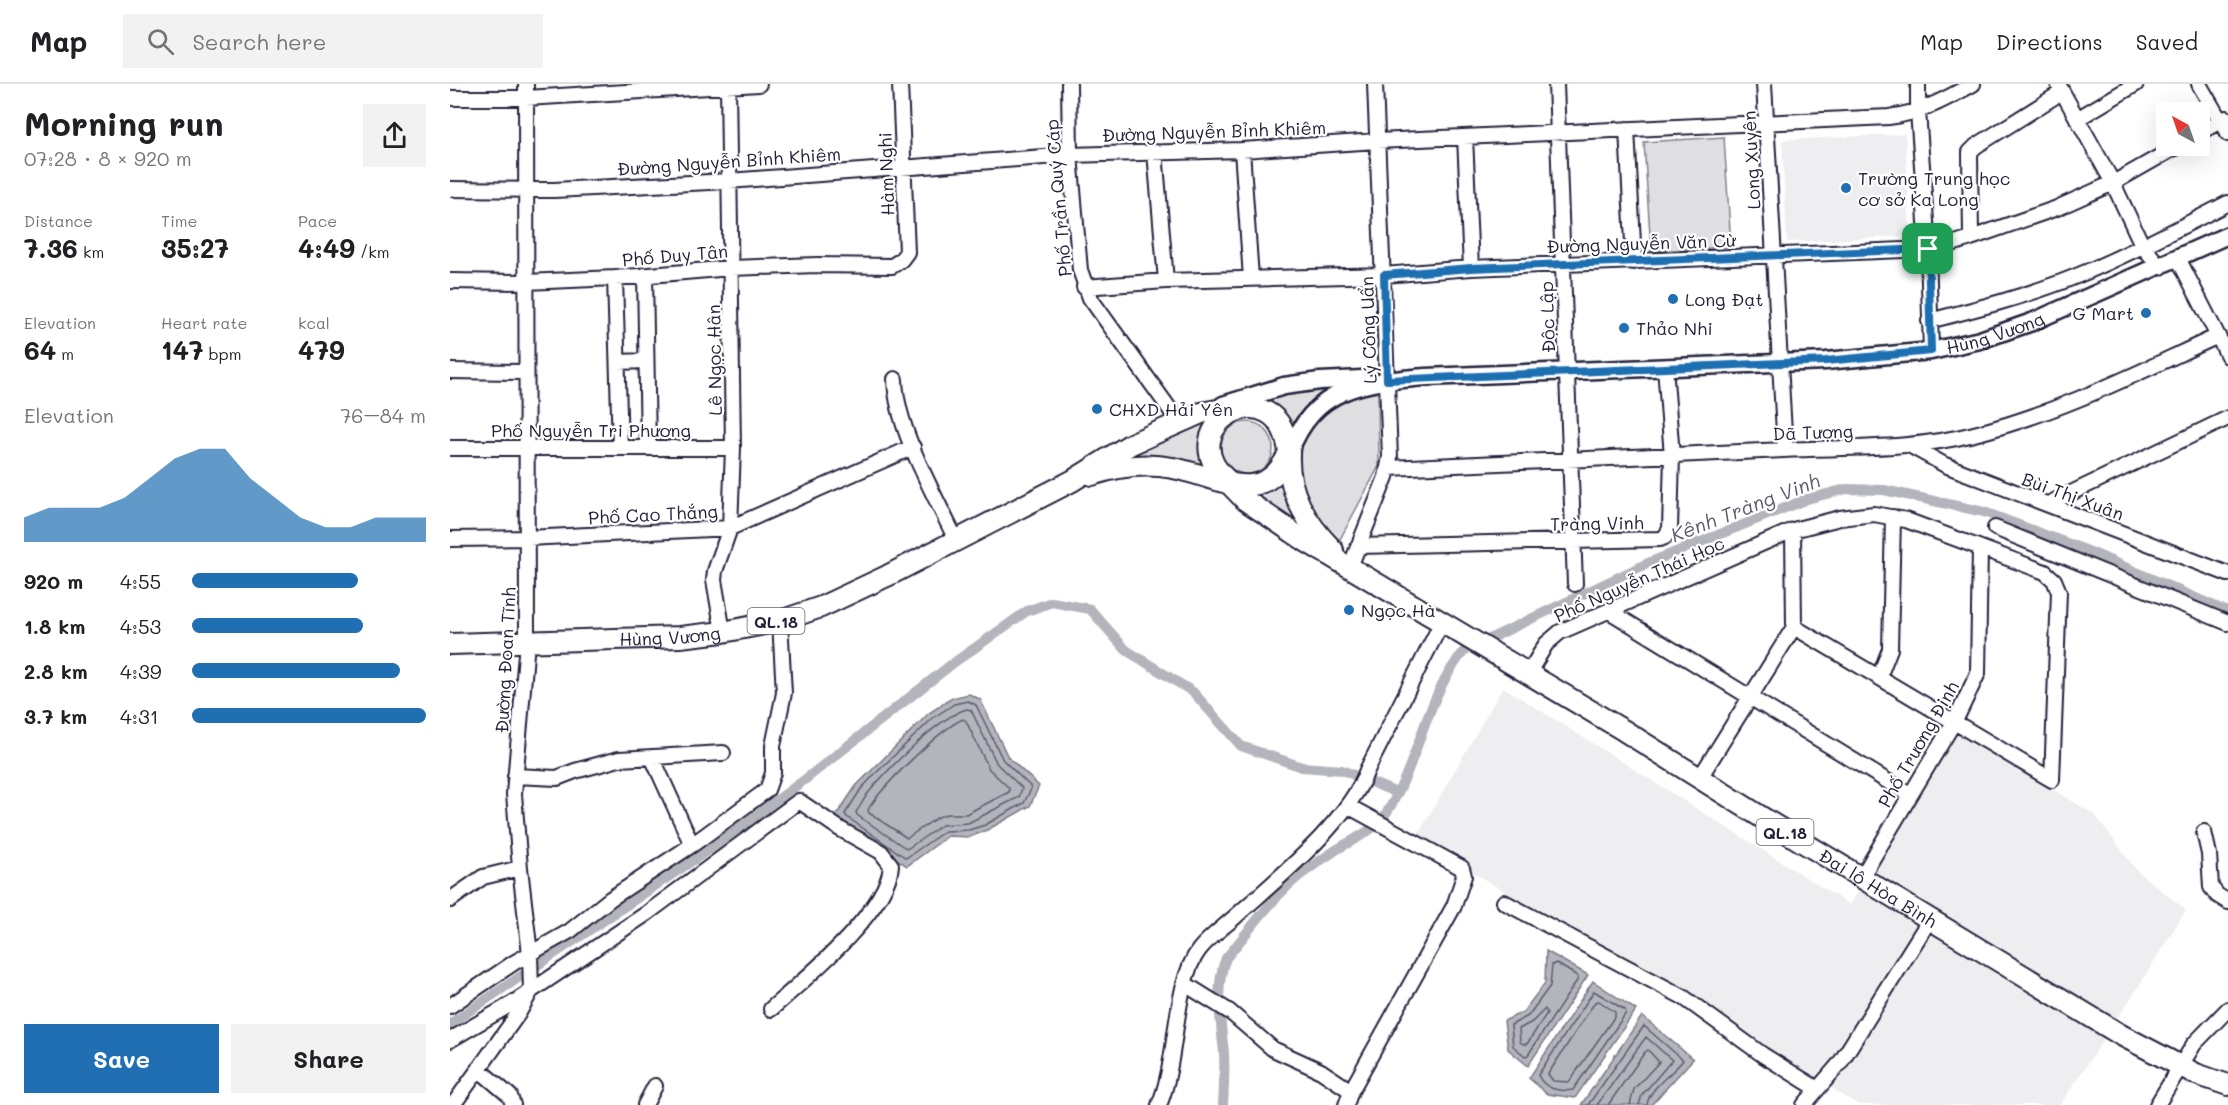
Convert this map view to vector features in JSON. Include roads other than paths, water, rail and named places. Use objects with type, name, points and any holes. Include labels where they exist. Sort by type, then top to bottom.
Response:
[{"type":"highway","points":[[1072,481],[1117,452],[1179,422],[1202,413],[1256,408],[1277,419],[1284,429],[1293,490],[1302,511],[1318,534],[1350,567]]},
{"type":"highway","points":[[1237,409],[1218,422],[1212,433],[1210,453],[1232,485],[1307,542],[1350,567]]},
{"type":"highway","points":[[1072,481],[1100,472],[1131,466],[1166,467],[1184,470],[1232,485],[1253,486],[1265,483],[1276,475],[1289,453]]},
{"type":"highway","points":[[1184,470],[1232,485]]},
{"type":"highway","name":"Hùng Vương","points":[[450,644],[646,639],[723,633],[780,621],[831,603],[1072,481]]},
{"type":"highway","name":"Đại lộ Hòa Bình","points":[[1350,567],[1614,725],[2121,1035],[2179,1066],[2228,1085]]},
{"type":"main road","name":"Hùng Vương","points":[[1387,380],[1779,363],[1870,358],[1931,351],[1980,340],[2032,322],[2161,267],[2228,235]]},
{"type":"main road","points":[[1202,413],[1270,389],[1342,379],[1387,380]]},
{"type":"main road","points":[[1289,453],[1294,438],[1303,424],[1326,401],[1355,386],[1387,380]]},
{"type":"main road","points":[[1237,409],[1270,389]]},
{"type":"street","points":[[450,98],[526,91],[759,84]]},
{"type":"street","name":"Hàm Nghi","points":[[900,84],[907,252],[901,260]]},
{"type":"street","name":"Phố Trần Quý Cáp","points":[[1069,84],[1070,155],[1080,270],[1084,286],[1089,298],[1179,422]]},
{"type":"street","name":"Lý Công Uẩn","points":[[1350,567],[1389,468],[1384,275],[1375,84]]},
{"type":"street","name":"Độc Lập","points":[[1556,84],[1575,584]]},
{"type":"street","name":"Long Xuyên","points":[[1764,84],[1785,450]]},
{"type":"street","points":[[1918,84],[1928,249],[1931,351]]},
{"type":"street","name":"Đường Nguyễn Bỉnh Khiêm","points":[[450,189],[526,192],[729,181],[1070,155],[1242,150],[1377,141],[1889,117],[1918,111],[1973,84]]},
{"type":"street","points":[[2077,118],[2136,84]]},
{"type":"street","points":[[2199,84],[2224,119],[2228,134]]},
{"type":"street","name":"Lê Ngọc Hân","points":[[723,633],[714,580],[730,528],[733,448],[728,85]]},
{"type":"street","points":[[1971,238],[1970,152],[2060,88],[2112,183],[2143,247],[2161,267]]},
{"type":"street","name":"Đường Đoan Tĩnh","points":[[526,91],[527,642],[514,794],[531,987]]},
{"type":"street","points":[[2210,127],[2224,119]]},
{"type":"street","points":[[1627,129],[1634,261]]},
{"type":"street","points":[[1465,137],[1471,268]]},
{"type":"street","points":[[1242,150],[1251,278]]},
{"type":"street","points":[[1155,152],[1166,281]]},
{"type":"street","name":"Đường Nguyễn Văn Cừ","points":[[1084,286],[1166,281],[1384,275],[1471,268],[1928,249],[1971,238],[2057,208],[2112,183],[2160,156]]},
{"type":"street","points":[[1929,321],[1984,307],[2077,276],[2143,247],[2228,203]]},
{"type":"street","points":[[2178,258],[2228,356]]},
{"type":"street","name":"Phố Duy Tân","points":[[450,282],[526,282],[615,278],[730,268],[818,265],[892,266],[901,260]]},
{"type":"street","points":[[645,275],[648,448]]},
{"type":"street","points":[[615,278],[620,448]]},
{"type":"street","name":"Dã Tượng","points":[[1389,468],[1909,445],[1974,434],[2039,415],[2218,336]]},
{"type":"street","points":[[618,362],[646,361]]},
{"type":"street","name":"Tràng Vinh","points":[[1358,546],[1660,539],[1665,537],[1670,529],[1672,456],[1665,368]]},
{"type":"street","points":[[450,370],[526,372]]},
{"type":"street","points":[[895,379],[900,412],[913,447],[956,540]]},
{"type":"street","points":[[2048,504],[2228,418]]},
{"type":"street","name":"Bùi Thị Xuân","points":[[1909,445],[1945,465],[2228,574]]},
{"type":"street","name":"Phố Cao Thắng","points":[[450,539],[527,538],[730,528],[913,447]]},
{"type":"street","name":"Phố Nguyễn Tri Phương","points":[[450,448],[733,448]]},
{"type":"street","name":"Phố Nguyễn Thái Học","points":[[1528,674],[1546,644],[1560,632],[1793,530],[1840,518],[1874,514],[1906,520],[2044,572],[2054,580],[2059,592],[2052,780],[1954,722]]},
{"type":"street","points":[[1879,677],[1890,649],[1893,518]]},
{"type":"street","points":[[1995,528],[2228,623]]},
{"type":"street","points":[[1699,779],[1794,627],[1793,530]]},
{"type":"street","name":"Phố Trương Định","points":[[1861,878],[1954,722],[1978,673],[1980,548]]},
{"type":"street","points":[[1609,610],[1910,795]]},
{"type":"street","points":[[450,1006],[570,931],[610,899],[692,845],[767,790],[771,781],[773,746],[784,693],[780,621]]},
{"type":"street","points":[[1159,1105],[1170,1070],[1185,984],[1199,951],[1290,867],[1348,806],[1442,622]]},
{"type":"street","points":[[1794,627],[1954,722]]},
{"type":"street","points":[[515,776],[557,778],[608,761],[723,753]]},
{"type":"street","points":[[652,757],[692,845]]},
{"type":"street","points":[[450,1040],[684,888],[799,801],[840,829],[880,852],[891,865],[891,871],[882,891],[860,924],[818,968],[771,1009]]},
{"type":"street","points":[[1346,1105],[1351,1091],[1454,906],[1464,876],[1462,868],[1348,806]]},
{"type":"street","points":[[2204,832],[2209,854],[2211,887],[2217,895],[2228,902]]},
{"type":"street","points":[[450,900],[483,877],[520,868]]},
{"type":"street","points":[[1504,902],[1683,997],[1763,1055],[1816,1088]]},
{"type":"street","points":[[1804,1105],[1816,1088],[1840,1063],[1866,1018],[1930,919]]},
{"type":"street","points":[[1185,984],[1230,1012],[1273,1049],[1322,1071],[1351,1091]]},
{"type":"street","points":[[453,1105],[518,1014],[531,987]]},
{"type":"street","points":[[2157,1105],[2194,1044],[2228,1009]]},
{"type":"street","points":[[478,1069],[510,1096],[513,1105]]},
{"type":"street","points":[[645,1105],[655,1086]]},
{"type":"water","points":[[969,694],[980,699],[1008,757],[1039,786],[1030,806],[970,837],[948,836],[907,866],[835,817],[856,786],[929,713],[952,698]]},
{"type":"water","points":[[1546,951],[1588,975],[1528,1066],[1508,1049],[1504,1021],[1523,1012],[1545,983]]},
{"type":"water","points":[[1593,981],[1636,1010],[1575,1098],[1547,1094],[1529,1078]]},
{"type":"water","points":[[1642,1016],[1693,1059],[1651,1105],[1581,1105]]},
{"type":"waterway","name":"Kênh Tràng Vinh","points":[[1487,640],[1646,564],[1807,499],[1846,489],[1884,490],[1984,512],[2093,553],[2228,612]]},
{"type":"waterway","points":[[450,1024],[717,844],[803,781],[952,664],[1027,611],[1052,602],[1090,609],[1126,650],[1193,692],[1241,746],[1302,767],[1342,770],[1397,793]]},
{"type":"waterway","name":"Kênh Tràng Vinh","points":[[1223,1105],[1224,1059],[1219,993],[1226,958],[1289,885],[1327,856],[1371,829],[1387,812],[1408,771],[1441,686],[1467,648]]},
{"type":"place","name":"Trường Trung học cơ sở Ka Long","points":[[1846,188]]},
{"type":"place","name":"Long Đạt","points":[[1673,299]]},
{"type":"place","name":"G Mart","points":[[2146,313]]},
{"type":"place","name":"Thảo Nhi","points":[[1624,328]]},
{"type":"place","name":"CHXD Hải Yên","points":[[1097,409]]},
{"type":"place","name":"Ngọc Hà","points":[[1349,610]]}]
